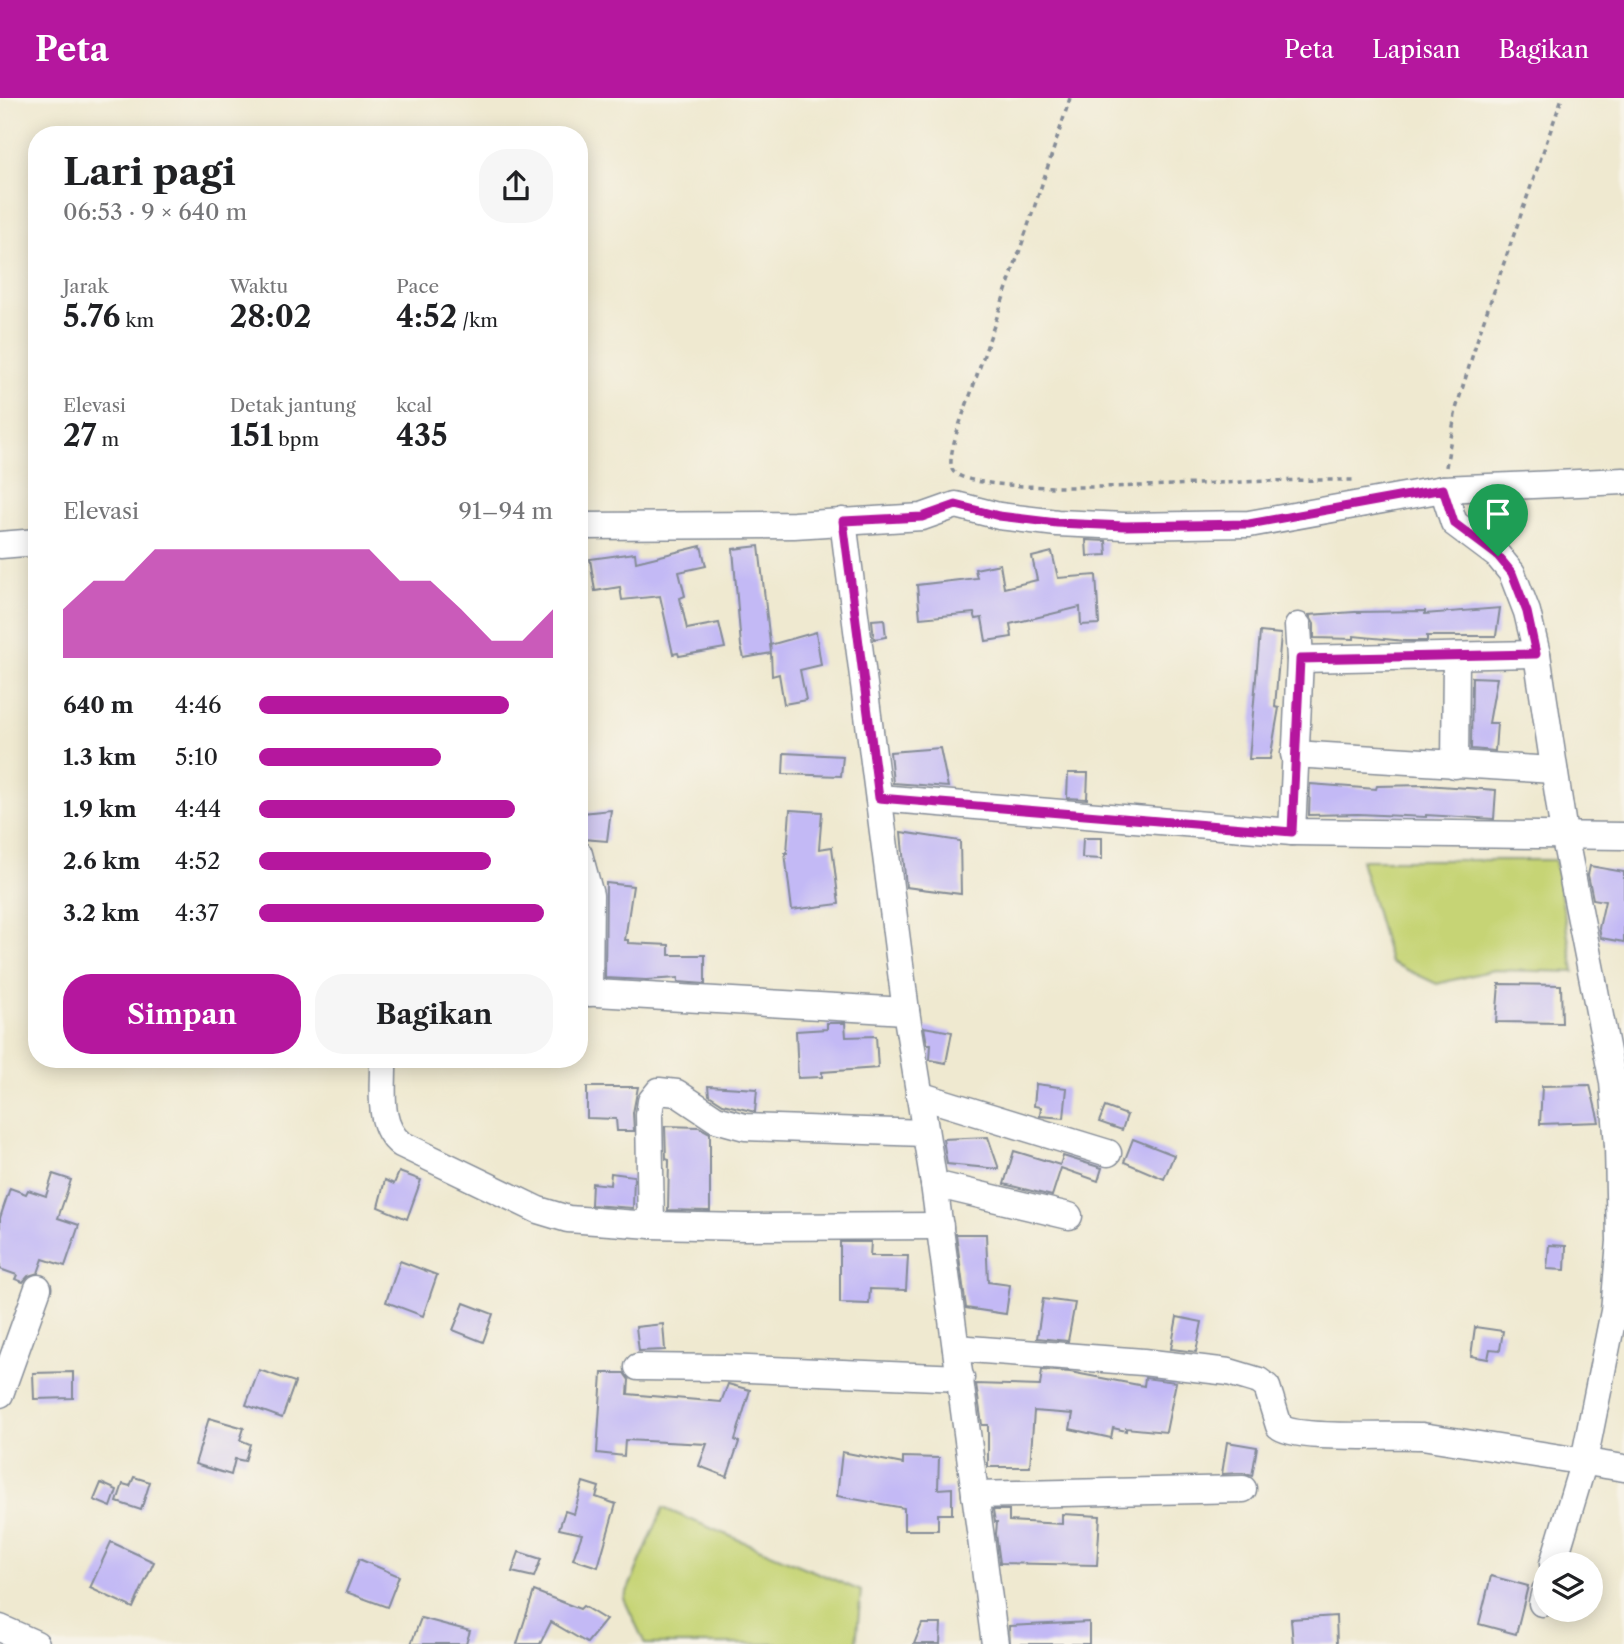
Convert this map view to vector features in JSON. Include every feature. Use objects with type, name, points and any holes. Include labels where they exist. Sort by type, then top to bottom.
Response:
[{"type":"street","points":[[588,526],[794,525],[922,517],[956,505],[999,516],[1057,523],[1125,526],[1249,524],[1443,489],[1624,481]]},
{"type":"street","points":[[1443,489],[1454,523],[1498,556],[1512,573],[1527,612],[1564,834],[1613,1082],[1618,1146],[1620,1241],[1614,1311],[1584,1461],[1557,1552]]},
{"type":"street","points":[[843,521],[906,1011],[940,1226],[995,1644]]},
{"type":"street","points":[[0,545],[28,543]]},
{"type":"street","points":[[1292,832],[1300,659],[1298,626]]},
{"type":"street","points":[[1300,659],[1536,654]]},
{"type":"street","points":[[1455,765],[1456,656]]},
{"type":"street","points":[[1294,754],[1554,770]]},
{"type":"street","points":[[879,798],[1292,832],[1624,836]]},
{"type":"street","points":[[588,888],[588,928]]},
{"type":"street","points":[[588,993],[906,1011]]},
{"type":"street","points":[[383,1068],[384,1122],[389,1133],[401,1144],[553,1215],[596,1222],[651,1225],[940,1226]]},
{"type":"street","points":[[651,1225],[649,1115],[651,1101],[659,1091],[677,1093],[716,1119],[745,1127],[925,1133]]},
{"type":"street","points":[[919,1096],[1108,1153]]},
{"type":"street","points":[[934,1184],[1069,1216]]},
{"type":"street","points":[[0,1394],[38,1288]]},
{"type":"street","points":[[956,1348],[1129,1361],[1228,1372],[1263,1383],[1270,1393],[1279,1426],[1283,1430],[1298,1434],[1422,1436],[1624,1468]]},
{"type":"street","points":[[638,1367],[961,1378]]},
{"type":"street","points":[[975,1495],[1243,1489]]},
{"type":"street","points":[[0,1628],[36,1644]]},
{"type":"path","points":[[1070,98],[1006,295],[955,439],[950,464],[953,470],[966,479],[1051,486],[1365,480]]},
{"type":"path","points":[[1443,489],[1456,409],[1480,331],[1562,98]]},
{"type":"green space","points":[[1361,860],[1555,860],[1574,972],[1493,970],[1437,984],[1390,962]]},
{"type":"green space","points":[[663,1508],[861,1591],[856,1644],[645,1644],[624,1599]]},
{"type":"building","points":[[1086,540],[1106,541],[1107,555],[1087,556]]},
{"type":"building","points":[[701,546],[706,566],[679,572],[685,596],[680,598],[687,629],[719,623],[725,648],[679,656],[678,653],[673,654],[660,596],[622,600],[620,587],[595,591],[590,559],[635,553],[636,562]]},
{"type":"building","points":[[759,546],[770,645],[816,632],[821,665],[800,670],[806,700],[784,704],[779,674],[772,676],[771,653],[744,658],[733,549]]},
{"type":"building","points":[[1052,552],[1058,578],[1096,575],[1099,624],[1081,625],[1080,607],[1010,624],[1012,637],[986,641],[982,618],[976,619],[974,613],[920,618],[917,585],[977,578],[975,569],[1000,564],[1004,588],[1037,580],[1032,557]]},
{"type":"building","points":[[1500,608],[1496,636],[1427,636],[1427,641],[1354,636],[1354,639],[1314,638],[1314,624],[1309,615],[1425,611],[1425,614]]},
{"type":"building","points":[[884,619],[886,637],[874,639],[872,620]]},
{"type":"building","points":[[1260,632],[1281,634],[1275,707],[1279,708],[1270,759],[1249,759]]},
{"type":"building","points":[[1472,677],[1497,678],[1489,723],[1497,723],[1495,751],[1471,749]]},
{"type":"building","points":[[940,748],[948,787],[893,783],[890,752]]},
{"type":"building","points":[[784,753],[843,756],[841,776],[783,774]]},
{"type":"building","points":[[1068,773],[1088,773],[1087,799],[1067,798]]},
{"type":"building","points":[[1310,784],[1376,789],[1377,786],[1425,785],[1496,790],[1494,819],[1426,815],[1309,815]]},
{"type":"building","points":[[611,810],[607,841],[588,839],[588,812]]},
{"type":"building","points":[[790,810],[822,812],[819,849],[832,847],[839,904],[792,910],[785,853]]},
{"type":"building","points":[[901,832],[960,841],[961,894],[906,887]]},
{"type":"building","points":[[1083,838],[1102,838],[1102,859],[1082,858]]},
{"type":"building","points":[[1590,866],[1624,872],[1624,942],[1601,938],[1599,928],[1605,901],[1593,899],[1588,875]]},
{"type":"building","points":[[606,883],[633,886],[625,940],[628,940],[628,943],[669,945],[669,955],[705,955],[705,984],[678,982],[678,978],[605,978]]},
{"type":"building","points":[[1499,984],[1561,985],[1562,1023],[1496,1022]]},
{"type":"building","points":[[827,1023],[845,1023],[846,1037],[876,1036],[878,1068],[822,1072],[822,1077],[798,1078],[796,1031],[827,1029]]},
{"type":"building","points":[[924,1027],[952,1032],[946,1063],[930,1060],[931,1044],[927,1044]]},
{"type":"building","points":[[1036,1084],[1067,1088],[1064,1118],[1040,1116],[1041,1107],[1034,1106]]},
{"type":"building","points":[[1590,1085],[1599,1122],[1540,1124],[1542,1086]]},
{"type":"building","points":[[708,1086],[757,1089],[755,1112],[723,1104],[709,1095]]},
{"type":"building","points":[[587,1087],[638,1087],[633,1113],[634,1131],[617,1131],[616,1119],[587,1118]]},
{"type":"building","points":[[1105,1107],[1127,1115],[1122,1130],[1099,1122]]},
{"type":"building","points":[[665,1126],[699,1127],[710,1133],[710,1211],[668,1210],[669,1160],[666,1159]]},
{"type":"building","points":[[988,1137],[999,1169],[947,1164],[943,1139]]},
{"type":"building","points":[[1133,1139],[1174,1155],[1164,1179],[1124,1162]]},
{"type":"building","points":[[1014,1151],[1060,1165],[1063,1156],[1102,1168],[1098,1181],[1061,1168],[1052,1196],[1004,1184]]},
{"type":"building","points":[[399,1172],[421,1180],[407,1219],[378,1207],[385,1180],[394,1184]]},
{"type":"building","points":[[611,1173],[634,1176],[633,1208],[591,1205],[592,1183],[610,1185]]},
{"type":"building","points":[[53,1174],[71,1180],[58,1218],[79,1225],[65,1266],[43,1259],[38,1273],[28,1276],[23,1282],[15,1279],[17,1275],[0,1269],[0,1218],[10,1188],[26,1194],[28,1190],[46,1196]]},
{"type":"building","points":[[956,1234],[986,1234],[988,1282],[1010,1285],[1006,1314],[966,1308]]},
{"type":"building","points":[[840,1242],[871,1242],[870,1256],[908,1256],[906,1290],[870,1289],[869,1304],[840,1303]]},
{"type":"building","points":[[1549,1245],[1566,1246],[1565,1270],[1547,1269]]},
{"type":"building","points":[[400,1261],[437,1275],[423,1316],[386,1302]]},
{"type":"building","points":[[1043,1299],[1075,1303],[1068,1341],[1037,1338]]},
{"type":"building","points":[[464,1303],[493,1314],[483,1342],[453,1330]]},
{"type":"building","points":[[1177,1317],[1202,1322],[1196,1352],[1171,1349]]},
{"type":"building","points":[[663,1324],[665,1350],[639,1351],[636,1327]]},
{"type":"building","points":[[1475,1327],[1503,1331],[1500,1350],[1490,1349],[1488,1359],[1471,1356]]},
{"type":"building","points":[[259,1370],[295,1382],[282,1418],[246,1405]]},
{"type":"building","points":[[1042,1370],[1070,1372],[1144,1386],[1145,1378],[1176,1382],[1166,1432],[1113,1428],[1111,1438],[1070,1429],[1073,1414],[1034,1411],[1030,1467],[988,1467],[988,1425],[982,1425],[976,1384],[1040,1386]]},
{"type":"building","points":[[73,1372],[73,1398],[34,1399],[33,1373]]},
{"type":"building","points":[[602,1373],[624,1373],[629,1380],[628,1394],[721,1402],[728,1384],[750,1390],[735,1440],[739,1442],[727,1477],[699,1466],[707,1444],[625,1440],[624,1456],[597,1453]]},
{"type":"building","points":[[209,1418],[244,1428],[240,1440],[250,1444],[245,1461],[235,1459],[231,1475],[195,1464]]},
{"type":"building","points":[[1227,1442],[1257,1447],[1252,1476],[1243,1473],[1222,1474]]},
{"type":"building","points":[[842,1452],[903,1464],[903,1457],[939,1458],[938,1489],[952,1488],[952,1514],[938,1514],[938,1530],[904,1530],[904,1508],[837,1496]]},
{"type":"building","points":[[134,1477],[150,1482],[141,1510],[117,1502],[123,1484],[130,1486]]},
{"type":"building","points":[[583,1482],[599,1487],[596,1497],[616,1504],[598,1567],[573,1559],[582,1534],[559,1529],[565,1511],[574,1514]]},
{"type":"building","points":[[101,1483],[117,1490],[111,1507],[94,1500]]},
{"type":"building","points":[[993,1510],[1009,1510],[1009,1521],[1062,1524],[1062,1514],[1100,1516],[1097,1565],[1000,1563],[997,1522]]},
{"type":"building","points":[[111,1542],[154,1562],[133,1608],[90,1588]]},
{"type":"building","points":[[519,1552],[541,1559],[534,1577],[512,1572]]},
{"type":"building","points":[[359,1559],[399,1576],[387,1607],[346,1592]]},
{"type":"building","points":[[1491,1576],[1528,1586],[1516,1634],[1479,1624]]},
{"type":"building","points":[[534,1591],[580,1609],[583,1606],[606,1620],[587,1643],[551,1622],[540,1644],[517,1644]]},
{"type":"building","points":[[1336,1616],[1337,1644],[1293,1644],[1291,1619]]},
{"type":"building","points":[[421,1618],[470,1631],[466,1644],[411,1644]]},
{"type":"building","points":[[1089,1622],[1089,1644],[1010,1644],[1009,1626]]},
{"type":"building","points":[[922,1624],[941,1624],[940,1644],[914,1644]]},
{"type":"route","points":[[1443,489],[1454,523],[1498,556],[1512,573],[1518,586],[1536,654],[1300,659],[1292,832],[879,798],[843,521],[922,517],[956,505],[999,516],[1057,523],[1125,526],[1249,524],[1443,489]]}]
